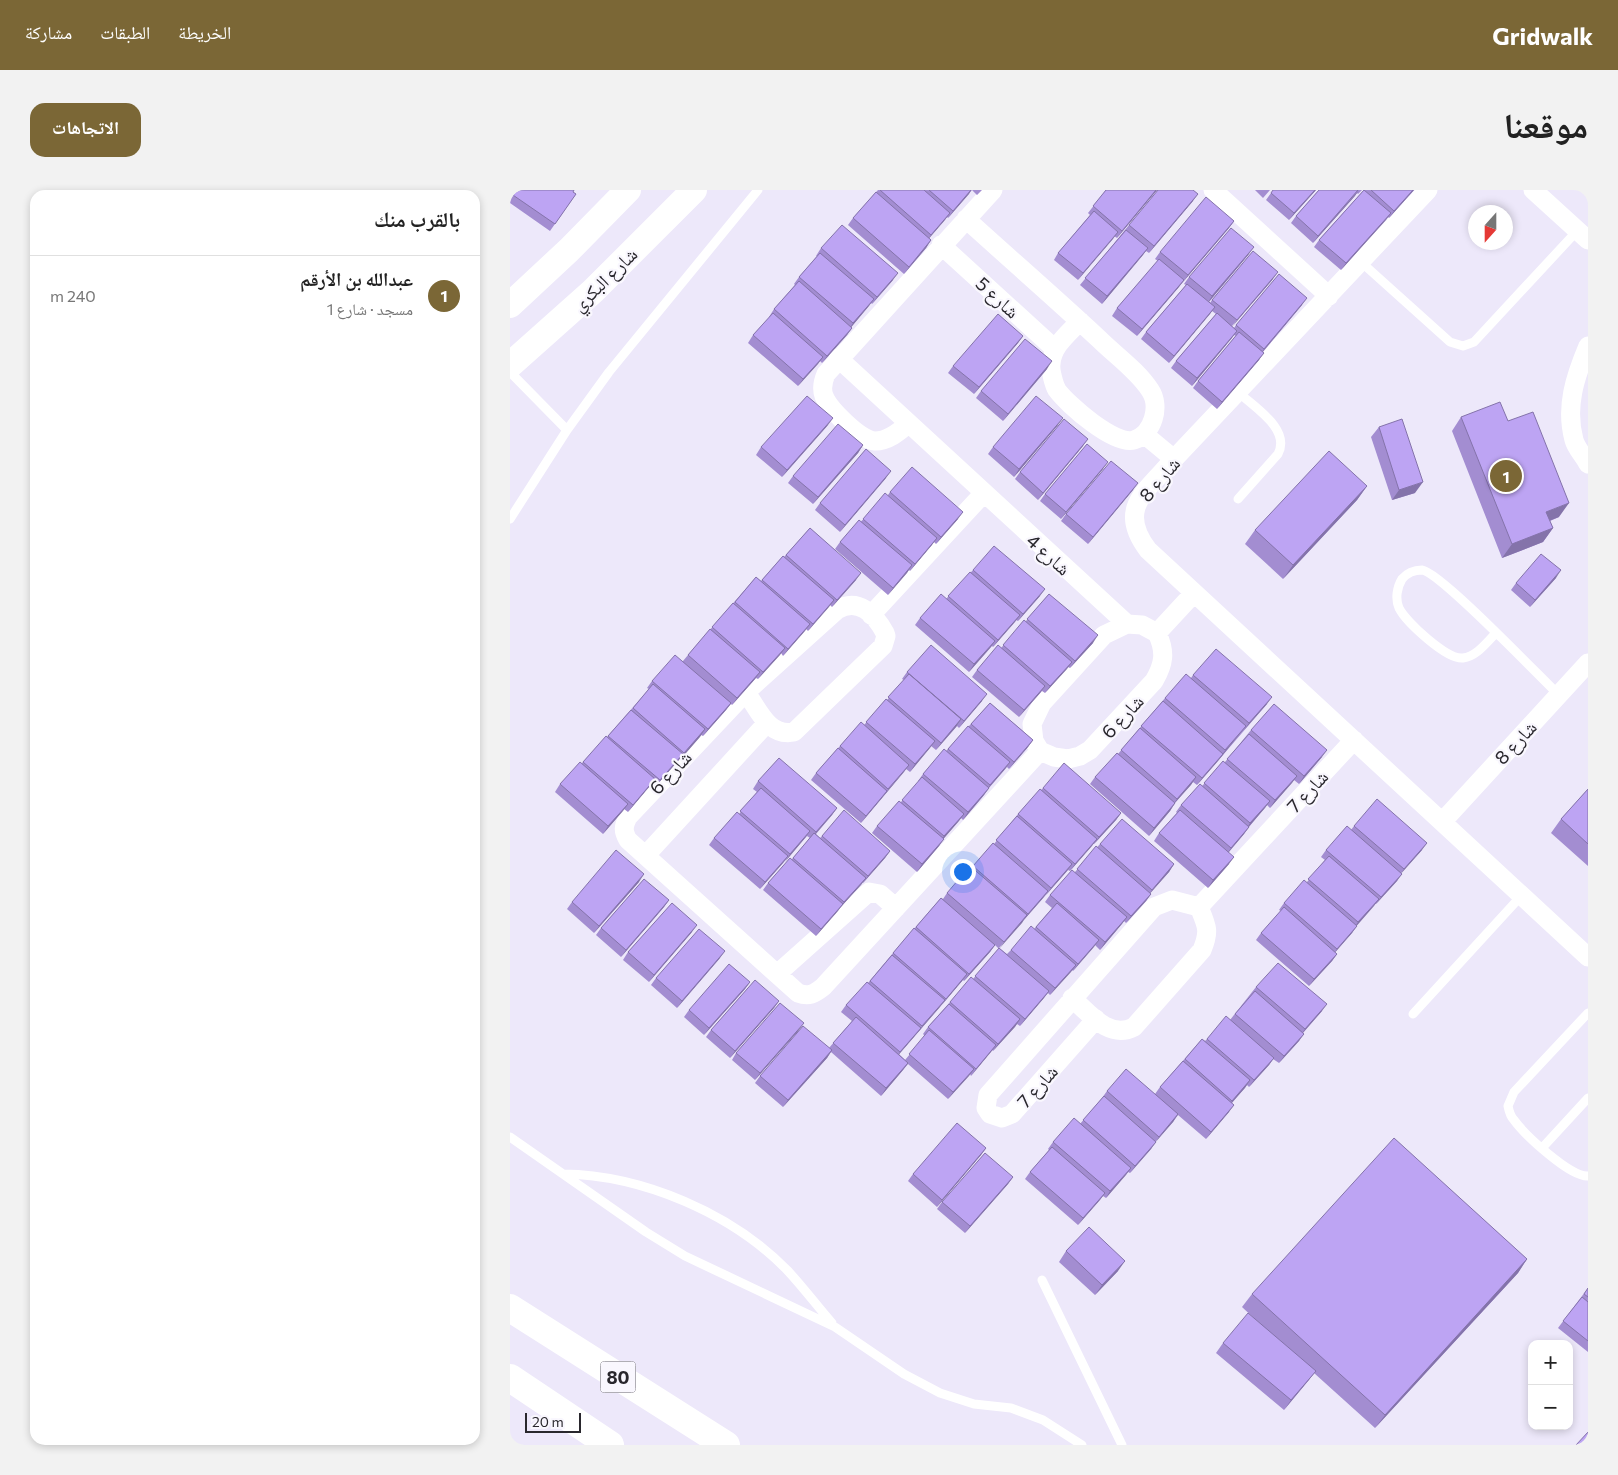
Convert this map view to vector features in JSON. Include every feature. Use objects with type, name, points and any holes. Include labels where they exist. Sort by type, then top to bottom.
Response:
[{"type":"highway","name":"80","points":[[510,1308],[726,1445]]},
{"type":"highway","points":[[510,1378],[610,1445]]},
{"type":"main road","points":[[510,305],[569,250],[628,190]]},
{"type":"main road","name":"شارع البكري","points":[[510,365],[593,291],[694,190]]},
{"type":"street","points":[[908,424],[897,434],[875,441],[864,438],[831,407],[824,395],[822,384],[826,374],[838,358],[993,190]]},
{"type":"street","points":[[1213,190],[1329,296]]},
{"type":"street","name":"شارع 8","points":[[1428,190],[1174,459],[1136,504],[1133,519],[1137,536],[1148,550],[1588,957]]},
{"type":"street","points":[[1533,190],[1583,235]]},
{"type":"street","name":"شارع 5","points":[[966,219],[1080,321],[1151,390],[1156,408],[1154,419],[1145,435]]},
{"type":"street","name":"شارع 5","points":[[941,245],[1055,348]]},
{"type":"street","points":[[1080,321],[1055,348],[1050,366],[1056,389],[1102,432],[1120,439],[1132,441],[1145,435],[1174,459]]},
{"type":"street","points":[[1588,346],[1577,373],[1569,405],[1574,441],[1588,464]]},
{"type":"street","name":"شارع 4","points":[[838,358],[983,494],[1127,624],[1142,625],[1157,633]]},
{"type":"street","points":[[871,615],[983,494]]},
{"type":"street","points":[[1157,633],[1194,593]]},
{"type":"street","name":"شارع 6","points":[[646,855],[767,723],[780,733],[794,732],[882,646],[886,633],[871,615],[857,605],[848,604],[837,610],[746,692],[628,817],[624,832],[628,840],[798,993],[806,996],[815,994],[1040,751],[1054,757],[1068,759],[1090,750],[1154,681],[1161,669],[1164,658],[1163,645],[1157,633]]},
{"type":"street","points":[[1040,751],[1034,741],[1032,724],[1042,703],[1104,635],[1127,624]]},
{"type":"street","name":"شارع 8","points":[[1443,821],[1588,663]]},
{"type":"street","points":[[746,692],[767,723]]},
{"type":"street","name":"شارع 7","points":[[1096,1019],[1012,1114],[1002,1118],[990,1114],[986,1108],[988,1095],[1154,907],[1172,900],[1199,908],[1354,740]]},
{"type":"street","points":[[778,974],[869,892],[880,894],[896,908]]},
{"type":"street","points":[[1072,998],[1108,1029],[1118,1031],[1134,1027],[1202,950],[1208,935],[1199,908]]},
{"type":"lane","points":[[510,519],[567,430],[609,372],[758,190]]},
{"type":"lane","points":[[1361,262],[1450,342],[1463,346],[1474,342],[1583,235]]},
{"type":"lane","points":[[510,372],[567,430]]},
{"type":"lane","points":[[1238,392],[1277,429],[1282,437],[1282,446],[1278,454],[1238,500]]},
{"type":"lane","points":[[1496,634],[1471,656],[1452,657],[1443,652],[1404,616],[1398,606],[1399,584],[1405,575],[1416,570],[1428,571],[1496,634],[1558,695]]},
{"type":"lane","points":[[1413,1014],[1522,895]]},
{"type":"lane","points":[[1588,1013],[1510,1098],[1508,1106],[1513,1120],[1543,1148],[1569,1170],[1581,1176],[1588,1176]]},
{"type":"lane","points":[[1543,1148],[1588,1098]]},
{"type":"lane","points":[[510,1137],[684,1256],[835,1327],[904,1374],[940,1393],[974,1404],[1011,1408],[1043,1420],[1082,1445]]},
{"type":"lane","points":[[562,1174],[593,1174],[640,1184],[693,1205],[739,1231],[787,1270],[835,1327]]},
{"type":"lane","points":[[1042,1280],[1122,1445]]},
{"type":"building","points":[[510,190],[574,190],[573,192],[576,194],[555,224],[510,193]]},
{"type":"building","points":[[880,190],[924,190],[950,213],[931,235]]},
{"type":"building","points":[[929,190],[971,190],[953,211]]},
{"type":"building","points":[[1106,190],[1156,190],[1122,231],[1093,206]]},
{"type":"building","points":[[1158,190],[1193,190],[1198,194],[1154,246],[1129,225]]},
{"type":"building","points":[[1273,190],[1315,190],[1294,213],[1271,193]]},
{"type":"building","points":[[1319,190],[1358,190],[1318,236],[1296,216]]},
{"type":"building","points":[[1364,190],[1391,213],[1346,263],[1319,240]]},
{"type":"building","points":[[1371,190],[1413,190],[1394,211]]},
{"type":"building","points":[[876,192],[931,240],[909,267],[853,218]]},
{"type":"building","points":[[1206,197],[1234,221],[1188,275],[1160,252]]},
{"type":"building","points":[[1094,211],[1118,232],[1083,273],[1058,253]]},
{"type":"building","points":[[842,225],[898,273],[877,297],[821,248]]},
{"type":"building","points":[[1231,228],[1254,247],[1212,296],[1189,277]]},
{"type":"building","points":[[1126,230],[1148,248],[1107,296],[1085,278]]},
{"type":"building","points":[[1253,251],[1278,272],[1237,320],[1212,300]]},
{"type":"building","points":[[820,253],[874,299],[853,323],[799,277]]},
{"type":"building","points":[[1159,259],[1184,280],[1142,329],[1117,308]]},
{"type":"building","points":[[1279,274],[1307,298],[1264,349],[1236,325]]},
{"type":"building","points":[[799,281],[852,328],[827,356],[774,309]]},
{"type":"building","points":[[1187,284],[1215,307],[1174,356],[1146,332]]},
{"type":"building","points":[[773,313],[823,357],[803,379],[753,335]]},
{"type":"building","points":[[1217,313],[1237,331],[1197,378],[1176,361]]},
{"type":"building","points":[[998,314],[1023,336],[979,387],[953,366]]},
{"type":"building","points":[[1239,332],[1264,353],[1222,402],[1198,381]]},
{"type":"building","points":[[1025,339],[1052,361],[1008,414],[981,391]]},
{"type":"building","points":[[807,396],[833,418],[787,470],[761,447]]},
{"type":"building","points":[[1036,396],[1063,418],[1019,469],[993,447]]},
{"type":"building","points":[[1500,402],[1508,421],[1533,412],[1569,503],[1546,512],[1553,528],[1512,544],[1461,417]]},
{"type":"building","points":[[1064,419],[1088,439],[1043,493],[1020,472]]},
{"type":"building","points":[[1402,419],[1423,482],[1399,490],[1379,427]]},
{"type":"building","points":[[838,424],[863,445],[818,497],[793,476]]},
{"type":"building","points":[[1087,444],[1108,462],[1066,512],[1045,494]]},
{"type":"building","points":[[866,449],[891,471],[845,525],[820,503]]},
{"type":"building","points":[[1329,451],[1367,486],[1293,565],[1255,530]]},
{"type":"building","points":[[1111,461],[1138,483],[1093,537],[1066,514]]},
{"type":"building","points":[[912,467],[963,512],[941,537],[890,492]]},
{"type":"building","points":[[885,493],[937,538],[915,564],[863,519]]},
{"type":"building","points":[[859,520],[912,565],[893,588],[840,542]]},
{"type":"building","points":[[810,528],[861,573],[837,600],[786,555]]},
{"type":"building","points":[[994,546],[1045,589],[1023,614],[973,570]]},
{"type":"building","points":[[1541,554],[1561,570],[1535,600],[1516,583]]},
{"type":"building","points":[[783,556],[834,600],[813,624],[762,580]]},
{"type":"building","points":[[970,572],[1020,615],[998,640],[948,596]]},
{"type":"building","points":[[756,577],[810,624],[788,649],[735,602]]},
{"type":"building","points":[[941,594],[995,641],[974,664],[920,618]]},
{"type":"building","points":[[1049,594],[1098,635],[1075,661],[1027,619]]},
{"type":"building","points":[[733,603],[785,648],[763,672],[712,627]]},
{"type":"building","points":[[1024,620],[1072,662],[1050,686],[1003,645]]},
{"type":"building","points":[[710,629],[760,672],[737,698],[688,655]]},
{"type":"building","points":[[931,645],[987,694],[964,721],[907,672]]},
{"type":"building","points":[[998,645],[1045,686],[1024,710],[977,670]]},
{"type":"building","points":[[1216,649],[1272,697],[1249,723],[1193,675]]},
{"type":"building","points":[[675,655],[731,703],[708,729],[652,681]]},
{"type":"building","points":[[909,674],[961,719],[941,743],[888,697]]},
{"type":"building","points":[[1186,674],[1246,726],[1225,750],[1165,698]]},
{"type":"building","points":[[653,684],[705,729],[684,753],[633,708]]},
{"type":"building","points":[[886,699],[935,741],[915,764],[866,722]]},
{"type":"building","points":[[1163,701],[1223,754],[1202,778],[1141,726]]},
{"type":"building","points":[[990,703],[1033,740],[1014,762],[971,724]]},
{"type":"building","points":[[1274,704],[1327,750],[1304,776],[1251,730]]},
{"type":"building","points":[[631,710],[683,754],[660,780],[608,736]]},
{"type":"building","points":[[861,722],[909,765],[888,789],[840,746]]},
{"type":"building","points":[[968,726],[1010,762],[990,785],[948,749]]},
{"type":"building","points":[[1140,728],[1196,777],[1177,799],[1121,750]]},
{"type":"building","points":[[1249,734],[1297,776],[1275,800],[1227,759]]},
{"type":"building","points":[[606,736],[655,779],[633,805],[583,762]]},
{"type":"building","points":[[838,748],[887,791],[866,816],[816,773]]},
{"type":"building","points":[[944,749],[989,788],[968,812],[923,774]]},
{"type":"building","points":[[1117,753],[1175,803],[1154,828],[1095,777]]},
{"type":"building","points":[[779,758],[837,808],[816,832],[758,781]]},
{"type":"building","points":[[1223,761],[1270,801],[1250,823],[1204,783]]},
{"type":"building","points":[[580,762],[628,804],[608,826],[560,784]]},
{"type":"building","points":[[1064,763],[1121,813],[1099,837],[1043,788]]},
{"type":"building","points":[[922,777],[964,814],[944,836],[902,800]]},
{"type":"building","points":[[1200,784],[1249,827],[1231,848],[1181,805]]},
{"type":"building","points":[[761,788],[810,831],[790,854],[740,811]]},
{"type":"building","points":[[1040,789],[1097,839],[1075,864],[1018,814]]},
{"type":"building","points":[[1588,789],[1588,844],[1561,819]]},
{"type":"building","points":[[1377,799],[1427,843],[1404,869],[1354,826]]},
{"type":"building","points":[[899,801],[944,839],[922,864],[877,826]]},
{"type":"building","points":[[844,810],[890,851],[868,876],[822,836]]},
{"type":"building","points":[[1180,810],[1234,857],[1213,880],[1159,833]]},
{"type":"building","points":[[737,812],[788,856],[765,882],[714,838]]},
{"type":"building","points":[[1017,816],[1072,864],[1051,888],[996,840]]},
{"type":"building","points":[[1122,819],[1174,864],[1152,890],[1100,844]]},
{"type":"building","points":[[1347,826],[1402,874],[1381,897],[1326,850]]},
{"type":"building","points":[[814,833],[866,878],[844,902],[793,858]]},
{"type":"building","points":[[993,843],[1048,891],[1028,914],[973,866]]},
{"type":"building","points":[[1096,846],[1151,894],[1131,916],[1077,869]]},
{"type":"building","points":[[616,850],[644,874],[599,926],[572,902]]},
{"type":"building","points":[[1329,856],[1379,899],[1358,922],[1308,879]]},
{"type":"building","points":[[790,858],[843,904],[821,929],[768,883]]},
{"type":"building","points":[[970,866],[1027,915],[1004,942],[947,893]]},
{"type":"building","points":[[1072,870],[1127,917],[1105,942],[1050,895]]},
{"type":"building","points":[[644,879],[669,900],[626,950],[601,928]]},
{"type":"building","points":[[1304,880],[1357,926],[1337,949],[1284,903]]},
{"type":"building","points":[[941,898],[995,945],[969,974],[916,927]]},
{"type":"building","points":[[672,903],[697,925],[654,975],[628,952]]},
{"type":"building","points":[[1057,903],[1099,940],[1078,964],[1036,927]]},
{"type":"building","points":[[1284,907],[1337,954],[1314,979],[1261,933]]},
{"type":"building","points":[[1031,926],[1076,965],[1055,988],[1011,950]]},
{"type":"building","points":[[914,928],[967,974],[946,999],[893,953]]},
{"type":"building","points":[[699,929],[725,951],[682,1001],[656,978]]},
{"type":"building","points":[[999,948],[1049,991],[1025,1019],[975,976]]},
{"type":"building","points":[[892,955],[945,1000],[922,1026],[870,981]]},
{"type":"building","points":[[1278,963],[1327,1004],[1305,1029],[1256,987]]},
{"type":"building","points":[[729,964],[750,982],[709,1028],[689,1010]]},
{"type":"building","points":[[971,977],[1020,1019],[998,1044],[950,1002]]},
{"type":"building","points":[[755,980],[779,1001],[735,1051],[711,1030]]},
{"type":"building","points":[[867,982],[921,1028],[900,1052],[846,1005]]},
{"type":"building","points":[[1255,991],[1304,1034],[1284,1056],[1235,1014]]},
{"type":"building","points":[[780,1003],[804,1023],[760,1073],[736,1053]]},
{"type":"building","points":[[949,1004],[996,1045],[976,1069],[928,1027]]},
{"type":"building","points":[[1226,1016],[1274,1058],[1254,1080],[1207,1039]]},
{"type":"building","points":[[856,1017],[908,1063],[886,1088],[833,1043]]},
{"type":"building","points":[[803,1026],[832,1050],[788,1100],[760,1076]]},
{"type":"building","points":[[929,1030],[974,1069],[953,1092],[909,1054]]},
{"type":"building","points":[[1202,1039],[1250,1080],[1232,1101],[1185,1059]]},
{"type":"building","points":[[1183,1061],[1234,1105],[1211,1132],[1160,1087]]},
{"type":"building","points":[[1126,1069],[1178,1114],[1159,1137],[1107,1091]]},
{"type":"building","points":[[1104,1096],[1156,1142],[1135,1166],[1083,1120]]},
{"type":"building","points":[[1074,1118],[1131,1168],[1110,1191],[1053,1142]]},
{"type":"building","points":[[957,1123],[986,1148],[942,1200],[913,1174]]},
{"type":"building","points":[[1394,1138],[1527,1259],[1385,1415],[1252,1294]]},
{"type":"building","points":[[1052,1147],[1105,1193],[1083,1218],[1030,1172]]},
{"type":"building","points":[[985,1153],[1013,1177],[970,1226],[942,1202]]},
{"type":"building","points":[[1089,1227],[1125,1261],[1102,1285],[1066,1251]]},
{"type":"building","points":[[1588,1288],[1588,1297],[1584,1294]]},
{"type":"building","points":[[1582,1297],[1588,1302],[1588,1341],[1563,1321]]},
{"type":"building","points":[[1248,1313],[1316,1371],[1291,1400],[1223,1343]]},
{"type":"building","points":[[1588,1432],[1588,1445],[1576,1445]]},
{"type":"place","name":"عبدالله بن الأرقم","points":[[1506,476]]}]
